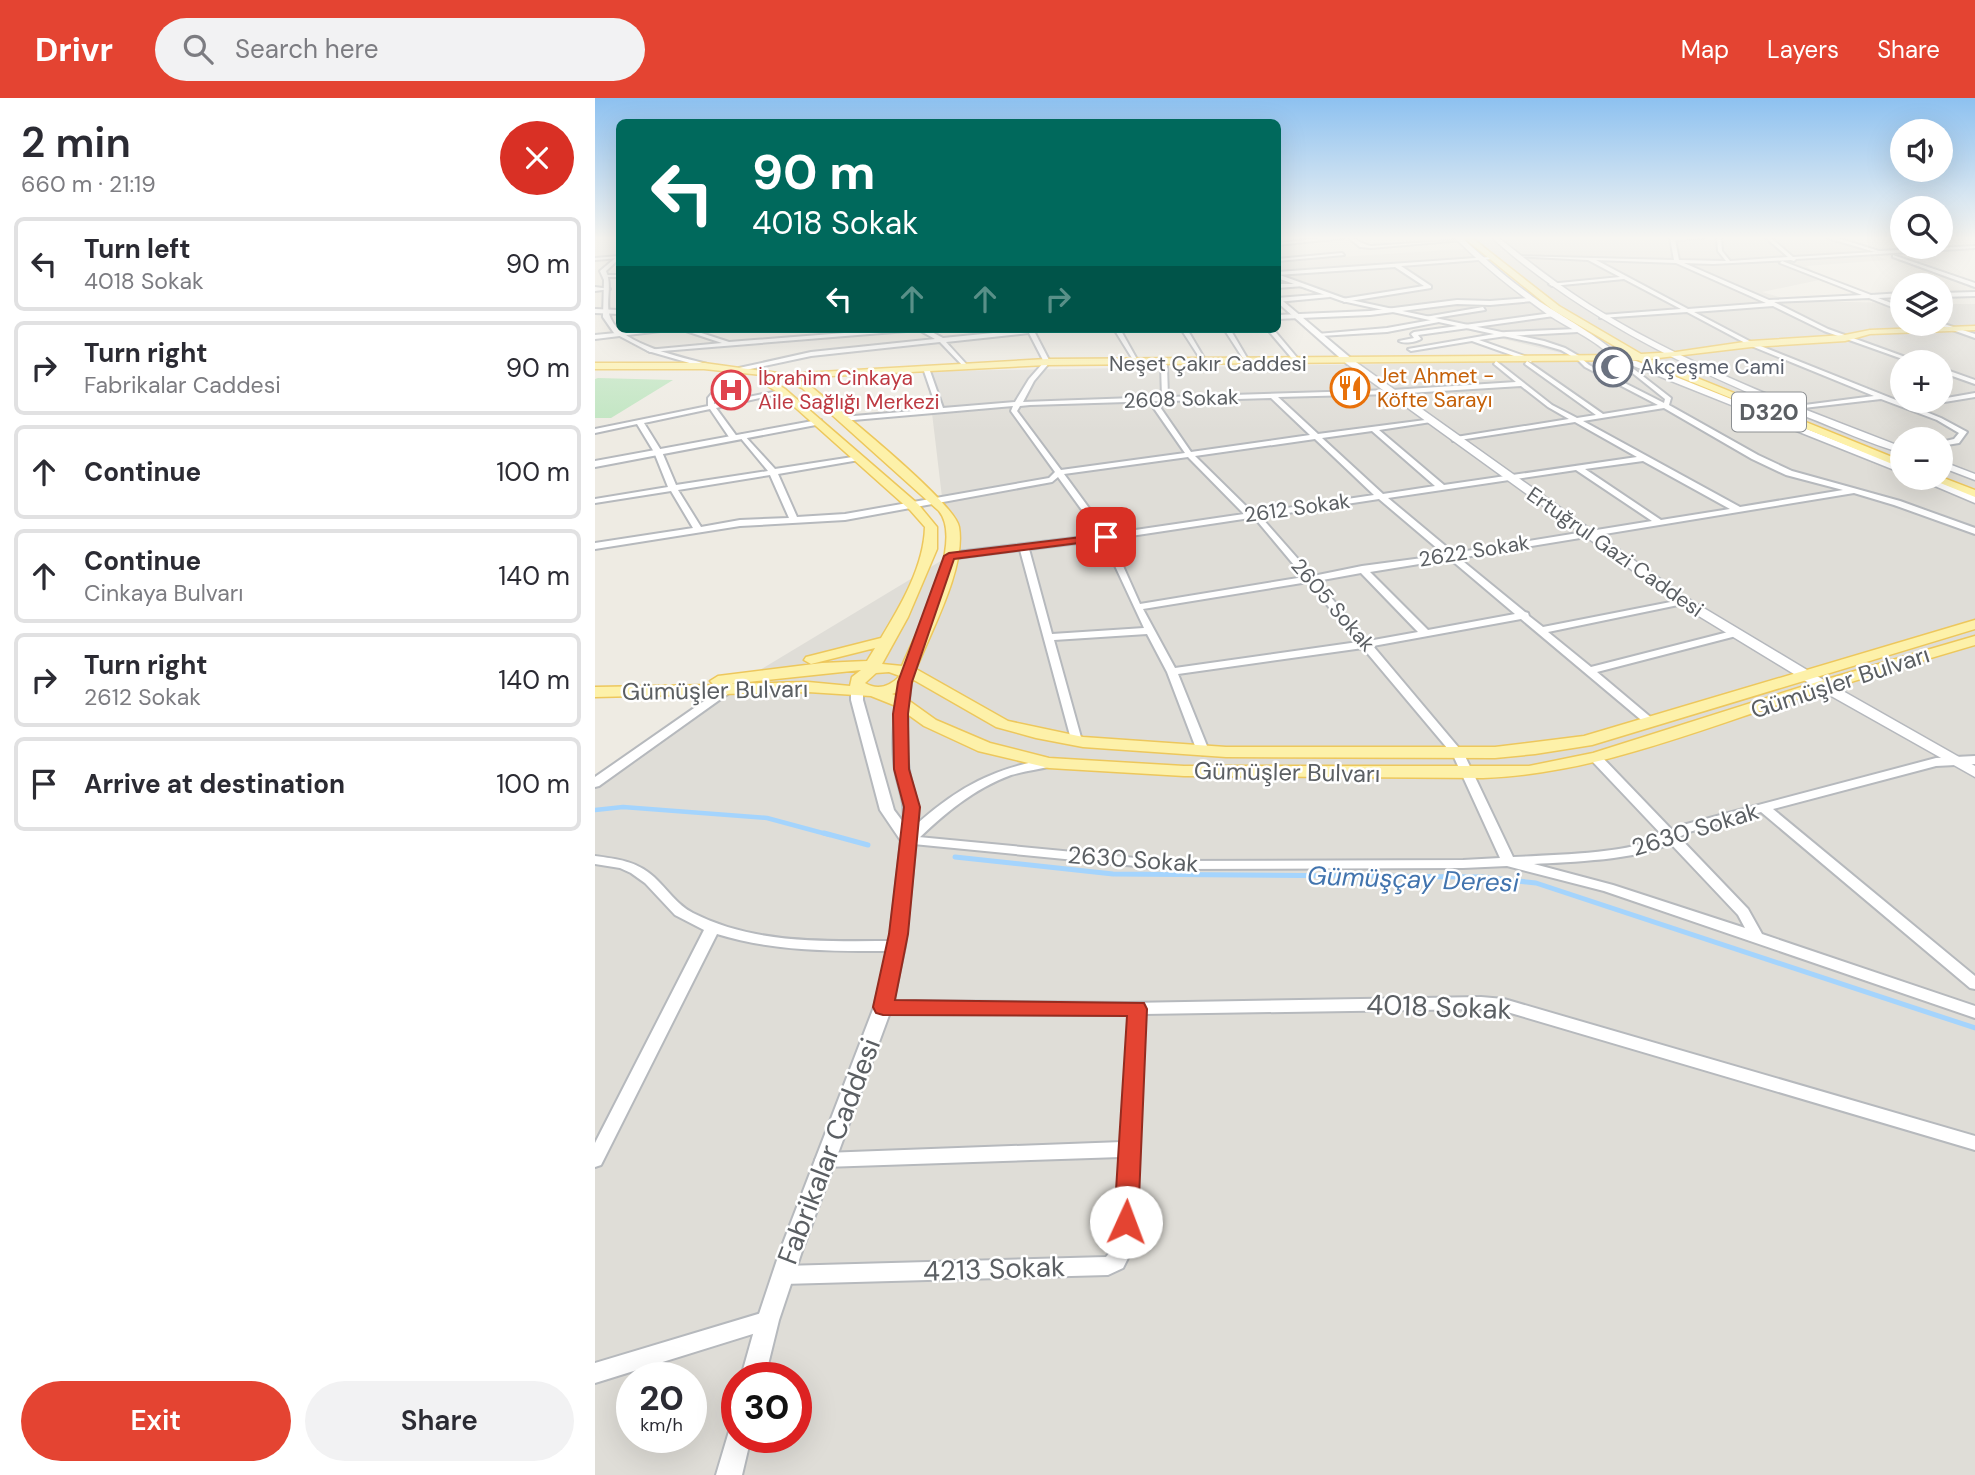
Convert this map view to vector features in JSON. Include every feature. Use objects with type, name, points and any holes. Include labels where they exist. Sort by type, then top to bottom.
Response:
[{"type":"main road","name":"D320","points":[[1547,302],[1640,358],[1890,463]]},
{"type":"main road","name":"D320","points":[[1564,302],[1742,393],[1890,448]]},
{"type":"main road","points":[[1580,302],[1667,356],[1890,447]]},
{"type":"main road","points":[[1534,303],[1610,350],[1618,360],[1633,363],[1890,463]]},
{"type":"main road","name":"Neşet Çakır Caddesi","points":[[1953,329],[1975,328]]},
{"type":"main road","name":"Neşet Çakır Caddesi","points":[[787,377],[1046,363],[1618,360],[1890,331]]},
{"type":"main road","name":"Neşet Çakır Caddesi","points":[[787,377],[1046,363],[1164,365],[1529,361]]},
{"type":"main road","name":"Ertuğrul Gazi Caddesi","points":[[1352,363],[1683,601],[1803,674],[1975,772]]},
{"type":"main road","points":[[595,369],[704,366],[787,377],[805,386],[947,512],[953,526],[949,556],[901,674],[891,690],[873,692]]},
{"type":"main road","points":[[595,369],[681,370],[767,382],[783,392],[859,458],[914,507],[931,527],[931,549],[901,617],[870,668],[857,680],[856,687]]},
{"type":"main road","points":[[767,382],[767,377],[787,377]]},
{"type":"main road","points":[[1953,471],[1975,477]]},
{"type":"main road","points":[[1953,473],[1975,483]]},
{"type":"main road","points":[[1953,485],[1975,494]]},
{"type":"main road","points":[[1950,490],[1975,500]]},
{"type":"main road","name":"Gümüşler Bulvarı","points":[[595,692],[727,683],[823,668],[870,668],[931,681],[1002,724],[1076,741],[1203,751],[1458,754],[1520,751],[1586,740],[1975,624]]},
{"type":"main road","name":"Gümüşler Bulvarı","points":[[595,680],[856,687],[902,703],[930,723],[984,747],[1049,763],[1198,771],[1468,773],[1529,771],[1596,758],[1822,685],[1975,640]]},
{"type":"main road","points":[[727,683],[886,641]]},
{"type":"street","points":[[606,302],[606,317],[616,329]]},
{"type":"street","name":"Ertuğrul Gazi Caddesi","points":[[1282,302],[1352,363]]},
{"type":"street","points":[[1352,302],[1555,345],[1778,467],[1810,480],[1854,491],[1975,531]]},
{"type":"street","points":[[1669,302],[1751,344],[1890,400]]},
{"type":"street","points":[[1602,317],[1769,302]]},
{"type":"street","points":[[1772,302],[1845,338],[1890,353]]},
{"type":"street","points":[[1281,317],[1389,311],[1442,303],[1534,303]]},
{"type":"street","points":[[1421,318],[1534,303]]},
{"type":"street","points":[[595,304],[616,311]]},
{"type":"street","points":[[595,312],[606,308]]},
{"type":"street","points":[[1402,341],[1418,339],[1414,334],[1552,315]]},
{"type":"street","points":[[1320,334],[1387,330],[1437,321]]},
{"type":"street","points":[[1953,329],[1975,336]]},
{"type":"street","points":[[1387,330],[1425,361]]},
{"type":"street","points":[[1412,349],[1506,334],[1576,331]]},
{"type":"street","points":[[595,337],[639,333]]},
{"type":"street","points":[[697,333],[758,352]]},
{"type":"street","points":[[794,333],[797,340]]},
{"type":"street","points":[[635,366],[650,349],[875,333]]},
{"type":"street","points":[[928,333],[941,340],[965,366]]},
{"type":"street","points":[[741,369],[783,359],[1004,333]]},
{"type":"street","points":[[1032,333],[1046,363],[1031,380],[1014,411],[1106,537],[1137,607],[1172,672],[1203,751]]},
{"type":"street","points":[[1119,333],[1137,362]]},
{"type":"street","points":[[1187,333],[1205,362]]},
{"type":"street","points":[[1230,333],[1248,362]]},
{"type":"street","points":[[1273,333],[1297,361]]},
{"type":"street","points":[[621,335],[650,349],[704,366]]},
{"type":"street","points":[[1473,340],[1529,361],[1600,414]]},
{"type":"street","points":[[771,355],[783,359]]},
{"type":"street","points":[[1618,360],[1669,399],[1665,406]]},
{"type":"street","points":[[1496,363],[1520,384],[1576,421],[1737,509]]},
{"type":"street","name":"2605 Sokak","points":[[1164,365],[1165,400],[1156,407],[1190,455],[1250,515],[1261,520],[1458,754],[1509,862]]},
{"type":"street","points":[[927,370],[941,411]]},
{"type":"street","points":[[1953,374],[1975,382]]},
{"type":"street","points":[[728,376],[711,398],[711,405],[773,472],[795,520]]},
{"type":"street","name":"2608 Sokak","points":[[842,419],[1017,405],[1392,392],[1520,384]]},
{"type":"street","points":[[595,431],[783,392]]},
{"type":"street","points":[[1953,399],[1975,395]]},
{"type":"street","points":[[1273,396],[1380,496],[1453,554],[1650,722]]},
{"type":"street","points":[[1797,408],[1882,397]]},
{"type":"street","points":[[1456,439],[1576,421],[1600,414],[1665,406]]},
{"type":"street","points":[[1924,413],[1963,432],[1953,441]]},
{"type":"street","points":[[595,546],[699,530],[845,517],[914,507],[934,500],[1052,480],[1058,473],[1431,420]]},
{"type":"street","points":[[595,464],[818,422]]},
{"type":"street","points":[[640,423],[658,452],[673,488],[699,530]]},
{"type":"street","points":[[1373,428],[1441,487]]},
{"type":"street","points":[[595,501],[859,458]]},
{"type":"street","name":"2612 Sokak","points":[[949,556],[1106,537],[1645,458]]},
{"type":"street","points":[[1578,468],[1659,522]]},
{"type":"street","name":"2622 Sokak","points":[[1137,607],[1854,491]]},
{"type":"street","points":[[1024,547],[1076,741]]},
{"type":"street","points":[[1362,569],[1425,633]]},
{"type":"street","points":[[1543,630],[1683,601]]},
{"type":"street","points":[[1172,672],[1367,644],[1525,615]]},
{"type":"street","points":[[1048,637],[1150,631]]},
{"type":"street","points":[[1590,671],[1736,633]]},
{"type":"street","name":"Fabrikalar Caddesi","points":[[757,1362],[783,1275],[883,1007],[897,946],[912,807],[902,769],[901,674]]},
{"type":"street","points":[[595,783],[727,683]]},
{"type":"street","points":[[856,687],[887,810],[908,840],[939,810],[974,786],[1020,766],[1049,763]]},
{"type":"street","points":[[1596,758],[1742,912],[1757,937]]},
{"type":"street","name":"2630 Sokak","points":[[908,840],[1167,864],[1414,865],[1509,862],[1655,846],[1684,829],[1936,762],[1975,760]]},
{"type":"street","points":[[1764,808],[1975,984]]},
{"type":"street","points":[[595,860],[636,869],[670,905],[686,916],[713,927],[781,942],[817,946],[897,946]]},
{"type":"street","points":[[1509,862],[1608,888],[1975,1012]]},
{"type":"street","points":[[595,1160],[713,927]]},
{"type":"street","name":"4018 Sokak","points":[[883,1007],[1137,1009],[1481,1003],[1504,1005],[1975,1143]]},
{"type":"street","name":"4213 Sokak","points":[[783,1275],[1108,1266],[1116,1262],[1125,1246],[1137,1009]]},
{"type":"street","points":[[824,1160],[1129,1149]]},
{"type":"street","points":[[595,1373],[768,1320]]},
{"type":"street","points":[[729,1475],[735,1453]]},
{"type":"shaded area","points":[[1354,302],[1890,303],[1890,336],[1953,336],[1953,304],[1975,304],[1975,1475],[595,1475],[595,779],[725,691],[949,556],[927,371],[1594,361]]},
{"type":"green space","points":[[595,379],[673,380],[611,418],[595,418]]},
{"type":"waterway","name":"Gümüşçay Deresi","points":[[595,810],[623,807],[767,818],[830,835]]},
{"type":"waterway","name":"Gümüşçay Deresi","points":[[824,833],[868,845]]},
{"type":"waterway","name":"Gümüşçay Deresi","points":[[955,857],[1113,874],[1482,877],[1536,883],[1975,1028]]},
{"type":"place","name":"Akçeşme Cami","points":[[1613,367]]},
{"type":"place","name":"Jet Ahmet - Köfte Sarayı","points":[[1350,388]]},
{"type":"place","name":"İbrahim Cinkaya Aile Sağlığı Merkezi","points":[[731,390]]},
{"type":"route","points":[[1106,537],[949,556],[943,580],[905,682],[901,714],[902,769],[912,807],[899,934],[883,1007],[1137,1009],[1126,1222]]}]
